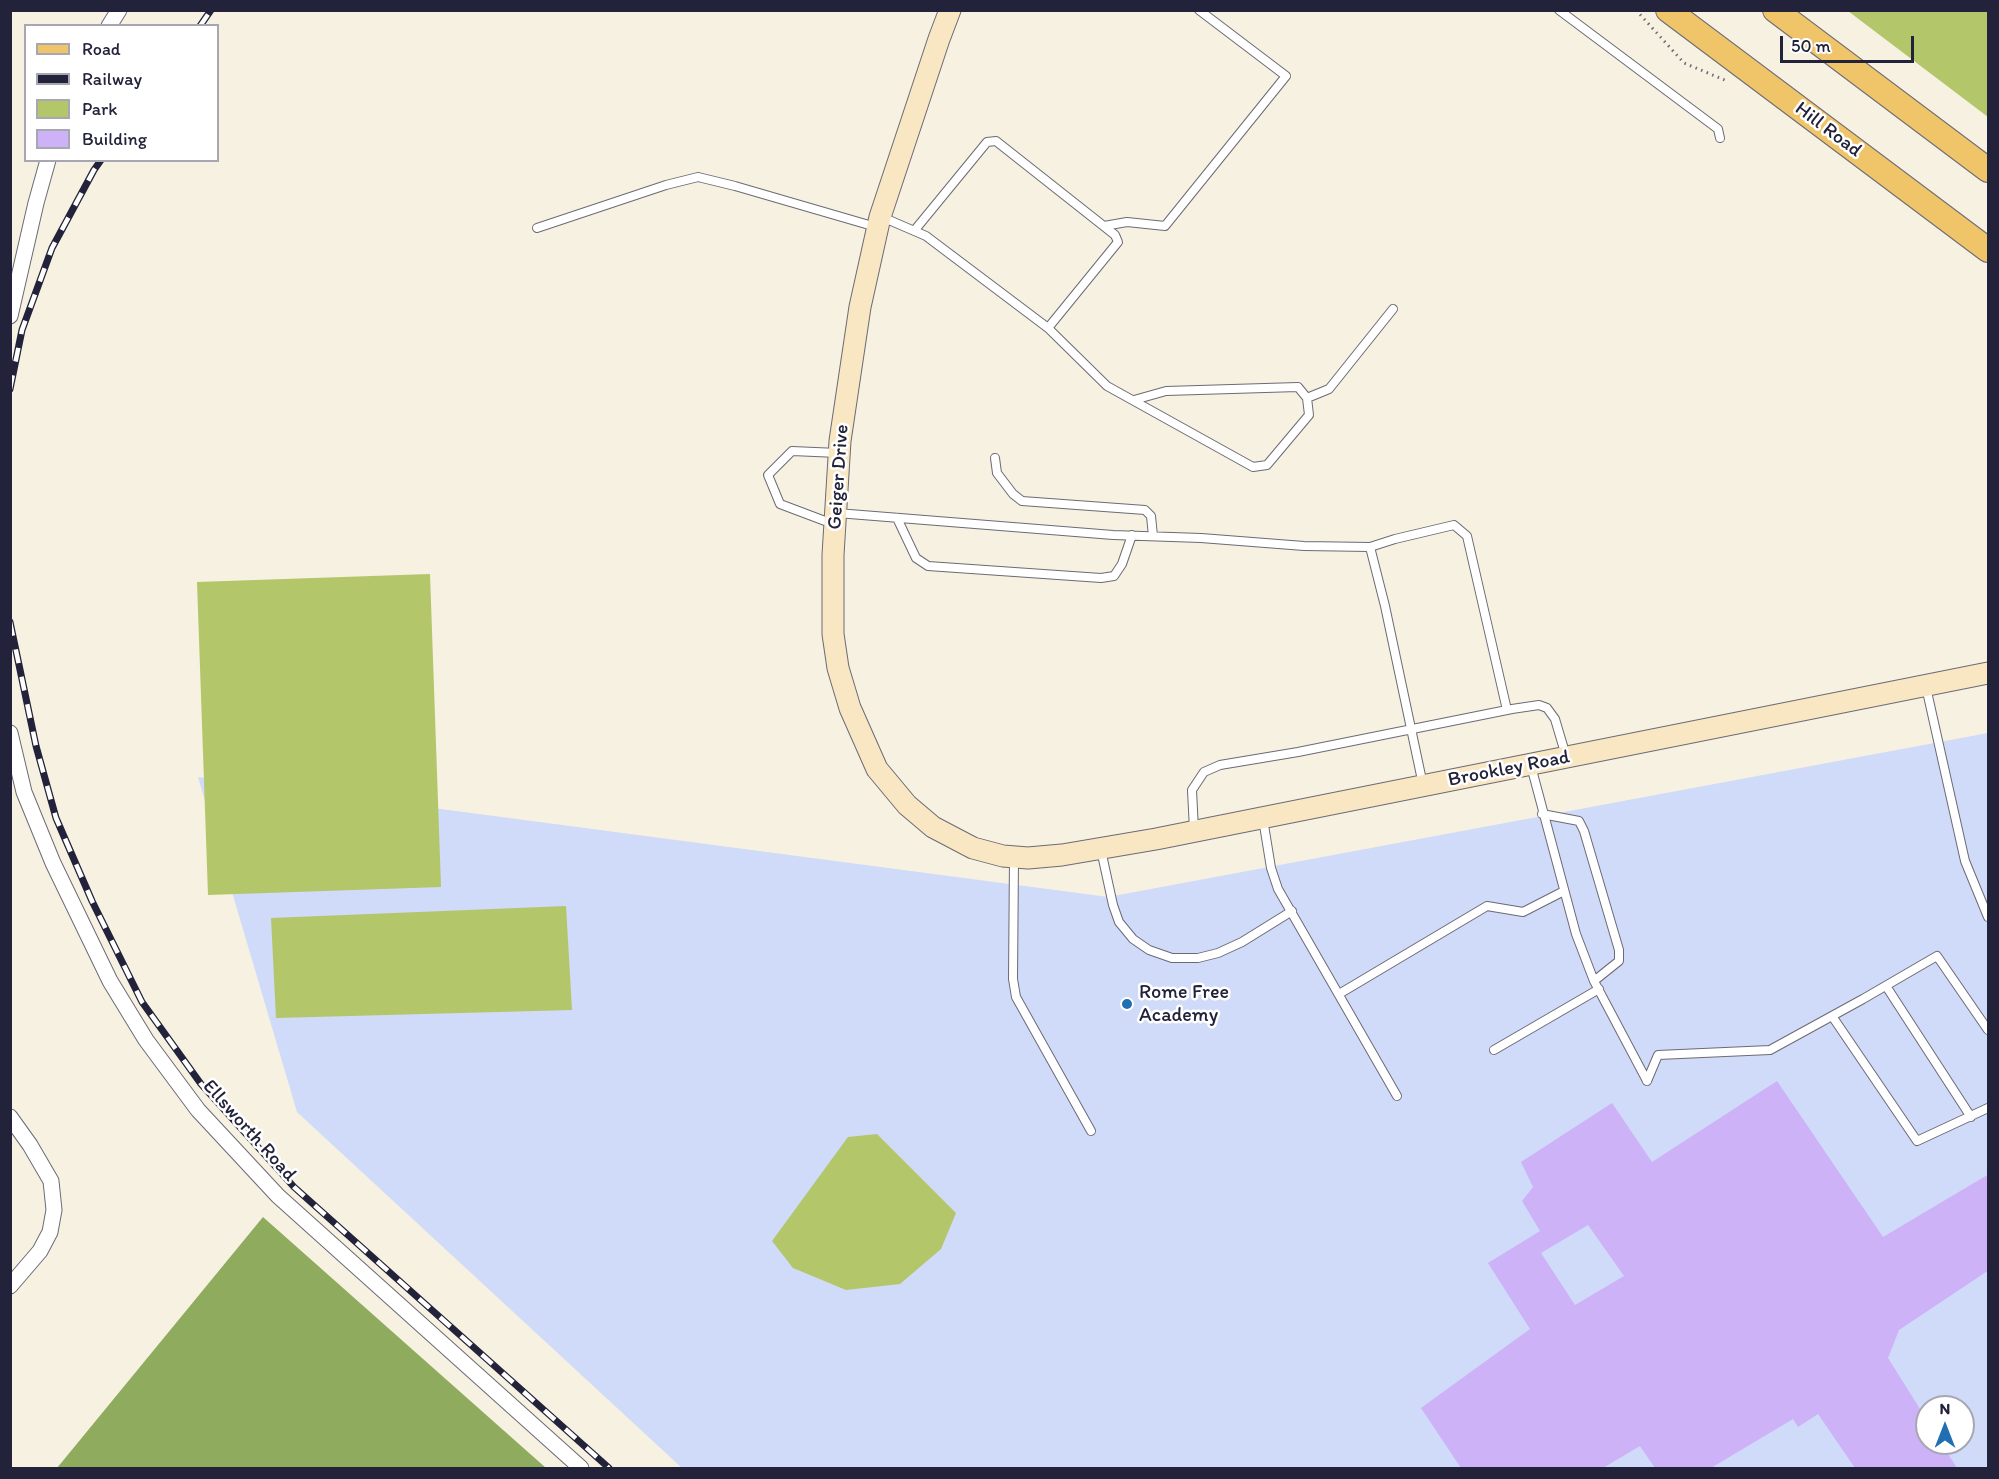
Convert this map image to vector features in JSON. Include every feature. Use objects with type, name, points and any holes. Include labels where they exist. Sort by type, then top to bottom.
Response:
[{"type":"main road","name":"Hill Road","points":[[1668,10],[1989,250]]},
{"type":"main road","points":[[1775,10],[1989,170]]},
{"type":"street","points":[[110,24],[119,10]]},
{"type":"street","name":"Geiger Drive","points":[[950,10],[879,222],[860,307],[839,454],[833,634],[838,668],[849,708],[877,769],[907,806],[933,826],[973,848],[1003,856],[1021,857]]},
{"type":"street","points":[[10,316],[47,162]]},
{"type":"street","name":"Brookley Road","points":[[1021,857],[1062,855],[1194,832],[1989,673]]},
{"type":"street","name":"Ellsworth Road","points":[[10,733],[15,774],[52,864],[110,981],[146,1040],[198,1110],[278,1196],[581,1468]]},
{"type":"street","points":[[10,1118],[30,1145],[51,1181],[54,1210],[50,1232],[40,1251],[10,1286]]},
{"type":"lane","points":[[1104,226],[1127,222],[1165,226],[1286,76],[1199,10]]},
{"type":"lane","points":[[1559,10],[1718,129],[1720,138]]},
{"type":"lane","points":[[914,231],[987,141],[996,141],[1115,235],[1118,242],[1048,328]]},
{"type":"lane","points":[[537,228],[666,185],[698,177],[914,231],[926,237],[1048,328],[1107,386],[1253,467],[1266,465],[1309,415],[1307,398],[1298,387],[1166,391],[1134,400]]},
{"type":"lane","points":[[1307,398],[1329,389],[1394,309]]},
{"type":"lane","points":[[839,454],[792,451],[768,475],[780,504],[836,519],[897,518],[1304,546],[1370,547],[1454,525],[1467,536],[1507,710]]},
{"type":"lane","points":[[995,458],[997,474],[1022,501],[1145,510],[1151,516],[1153,536]]},
{"type":"lane","points":[[897,518],[916,558],[928,566],[1101,578],[1114,576],[1122,564],[1132,535]]},
{"type":"lane","points":[[1370,547],[1424,786]]},
{"type":"lane","points":[[1926,686],[1965,861],[1989,917]]},
{"type":"lane","points":[[1194,832],[1192,790],[1204,772],[1220,765],[1539,705],[1547,708],[1555,719],[1566,758]]},
{"type":"lane","points":[[1530,765],[1575,934],[1594,981],[1647,1081],[1659,1055],[1770,1050],[1936,956],[1989,1030]]},
{"type":"lane","points":[[1542,814],[1579,821],[1584,831],[1619,950],[1619,962],[1594,981]]},
{"type":"lane","points":[[1263,818],[1271,868],[1278,889],[1397,1096]]},
{"type":"lane","points":[[1101,849],[1119,922],[1133,939],[1149,950],[1172,958],[1198,958],[1218,953],[1242,942],[1292,911]]},
{"type":"lane","points":[[1021,857],[1013,979],[1016,997],[1091,1131]]},
{"type":"lane","points":[[1339,994],[1487,906],[1523,912],[1564,891]]},
{"type":"lane","points":[[1886,986],[1971,1117]]},
{"type":"lane","points":[[1494,1050],[1599,989]]},
{"type":"lane","points":[[1832,1016],[1917,1141],[1989,1108]]},
{"type":"shaded area","name":"Rome Free Academy","points":[[1988,733],[1988,1468],[682,1468],[297,1112],[198,777],[1108,897]]},
{"type":"green space","points":[[1848,11],[1988,11],[1988,117]]},
{"type":"green space","points":[[430,574],[441,887],[208,895],[197,582]]},
{"type":"green space","points":[[566,906],[572,1010],[276,1018],[271,918]]},
{"type":"green space","points":[[877,1134],[956,1213],[941,1249],[900,1284],[846,1290],[793,1268],[772,1241],[848,1137]]},
{"type":"green space","points":[[263,1217],[546,1468],[57,1468]]},
{"type":"building","points":[[1777,1081],[1883,1237],[1989,1174],[1989,1270],[1899,1330],[1888,1358],[1915,1401],[1915,1455],[1949,1455],[1957,1468],[1855,1468],[1818,1414],[1798,1427],[1793,1419],[1711,1468],[1655,1468],[1640,1446],[1603,1468],[1461,1468],[1421,1408],[1530,1329],[1488,1263],[1540,1231],[1522,1201],[1533,1187],[1521,1162],[1612,1103],[1652,1162]],"holes":[[[1588,1225],[1624,1276],[1575,1305],[1541,1253]]]},
{"type":"railway","points":[[201,24],[211,10]]},
{"type":"railway","points":[[10,389],[22,330],[52,248],[100,162]]},
{"type":"railway","points":[[10,622],[36,746],[56,818],[92,901],[142,1002],[201,1084],[294,1187],[609,1468]]},
{"type":"place","name":"Rome Free Academy","points":[[1127,1004]]}]
